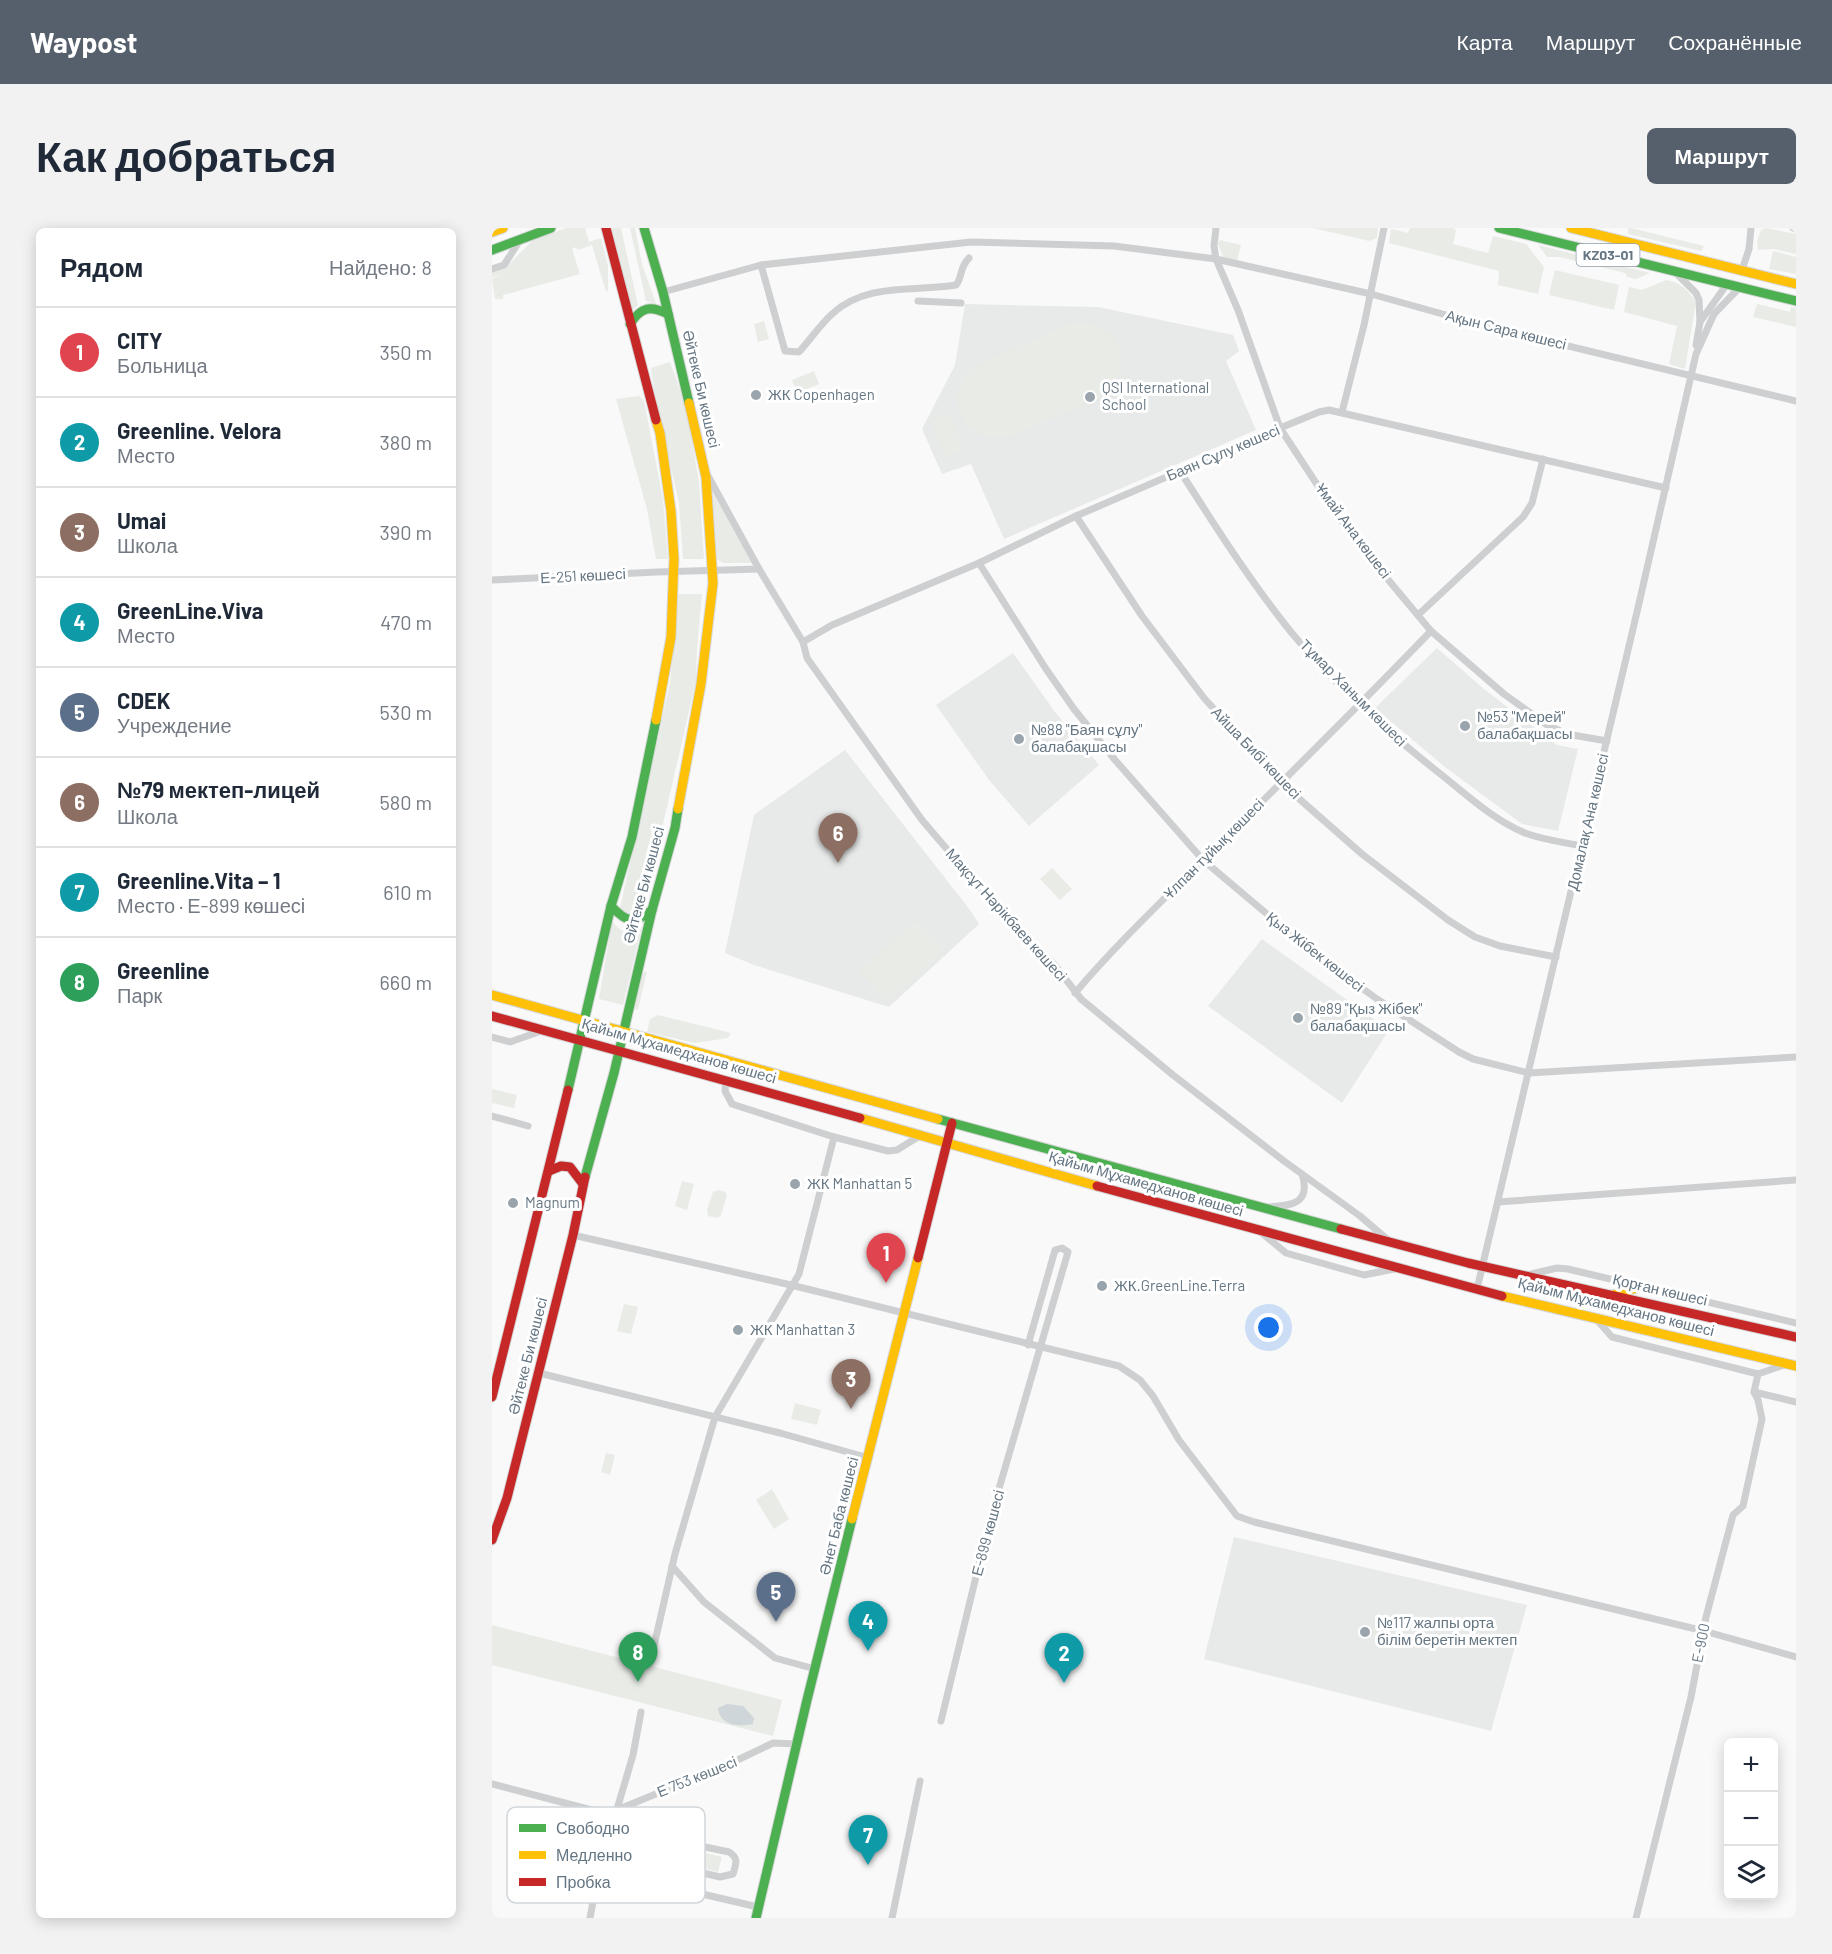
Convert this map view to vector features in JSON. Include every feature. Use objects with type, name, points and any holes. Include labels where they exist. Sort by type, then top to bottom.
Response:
[{"type":"street","points":[[492,232],[502,228]]},
{"type":"street","points":[[492,250],[551,228]]},
{"type":"street","name":"Әйтеке Би көшесі","points":[[492,1397],[496,1364],[549,1171],[611,906],[632,837],[671,637],[675,571],[671,511],[660,433],[606,228]]},
{"type":"street","name":"Әйтеке Би көшесі","points":[[492,1540],[507,1498],[573,1235],[583,1184],[620,1050],[652,910],[675,828],[701,684],[712,583],[704,468],[663,292],[644,228]]},
{"type":"street","name":"Ұмай Ана көшесі","points":[[1216,228],[1214,246],[1216,259],[1238,310],[1281,428],[1337,515],[1431,631],[1504,694],[1546,725],[1567,734],[1607,741]]},
{"type":"street","points":[[1342,412],[1371,294],[1384,228]]},
{"type":"street","name":"KZ03-01","points":[[1499,228],[1796,301]]},
{"type":"street","name":"KZ03-01","points":[[1571,228],[1796,284]]},
{"type":"street","points":[[1740,287],[1742,270],[1749,249],[1751,228]]},
{"type":"street","points":[[492,269],[504,265],[520,239]]},
{"type":"street","name":"Ақын Сара көшесі","points":[[663,292],[761,265],[971,242],[1114,246],[1216,259],[1371,294],[1489,327],[1796,401]]},
{"type":"street","points":[[761,265],[785,351],[799,352],[833,313],[858,298],[889,289],[940,288],[956,285],[960,271],[969,258]]},
{"type":"street","points":[[1727,284],[1742,270]]},
{"type":"street","points":[[1674,271],[1696,293],[1699,300],[1700,322]]},
{"type":"street","name":"Домалақ Ана көшесі","points":[[1477,1289],[1666,488],[1696,354],[1700,322],[1727,284]]},
{"type":"street","name":"Домалақ Ана көшесі","points":[[1696,354],[1714,314],[1740,287]]},
{"type":"street","points":[[918,301],[961,303]]},
{"type":"street","points":[[630,324],[639,311],[648,307],[658,308],[668,314]]},
{"type":"street","name":"Баян Сұлу көшесі","points":[[802,642],[832,625],[979,563],[1076,516],[1319,412],[1329,410],[1666,488]]},
{"type":"street","points":[[1418,615],[1522,518],[1532,503],[1543,459]]},
{"type":"street","name":"Мақсұт Нәрікбаев көшесі","points":[[704,468],[802,642],[807,658],[922,820],[999,910],[1054,964],[1075,993],[1173,1075],[1360,1216],[1390,1242]]},
{"type":"street","name":"Тұмар Ханым көшесі","points":[[1180,471],[1254,583],[1292,632],[1360,705],[1418,756],[1478,804],[1505,822],[1525,833],[1544,839],[1582,846]]},
{"type":"street","name":"Айша Бибі көшесі","points":[[1076,516],[1142,616],[1204,698],[1280,782],[1362,854],[1466,932],[1500,946],[1556,957]]},
{"type":"street","name":"Қыз Жібек көшесі","points":[[979,563],[1074,709],[1115,760],[1203,860],[1312,952],[1387,1005],[1473,1059],[1529,1074],[1796,1057]]},
{"type":"street","name":"Е-251 көшесі","points":[[492,580],[759,569]]},
{"type":"street","name":"Ұлпан тұйық көшесі","points":[[1075,993],[1131,932],[1360,705],[1431,631]]},
{"type":"street","points":[[611,906],[621,918],[631,921],[644,917],[652,910]]},
{"type":"street","name":"Қайым Мұхамедханов көшесі","points":[[492,995],[1260,1208],[1482,1267],[1796,1337]]},
{"type":"street","name":"Қайым Мұхамедханов көшесі","points":[[492,1016],[620,1050],[1261,1232],[1477,1289],[1792,1365]]},
{"type":"street","points":[[492,1037],[510,1042],[544,1030]]},
{"type":"street","points":[[726,1080],[725,1091],[732,1104],[834,1137],[888,1151],[897,1150],[921,1136]]},
{"type":"street","points":[[492,1116],[528,1126]]},
{"type":"street","name":"Әнет Баба көшесі","points":[[756,1918],[815,1669],[952,1123]]},
{"type":"street","points":[[651,1659],[672,1566],[715,1417],[799,1274],[834,1137]]},
{"type":"street","points":[[549,1171],[560,1166],[568,1166],[576,1172],[583,1184]]},
{"type":"street","points":[[1260,1208],[1293,1205],[1302,1197],[1306,1185],[1302,1174]]},
{"type":"street","points":[[1498,1202],[1796,1180]]},
{"type":"street","points":[[1261,1232],[1286,1253],[1364,1275],[1396,1268]]},
{"type":"street","points":[[573,1235],[791,1285],[1119,1366],[1140,1380],[1153,1396],[1179,1440],[1237,1515],[1254,1522],[1704,1632],[1796,1657]]},
{"type":"street","name":"Е-899 көшесі","points":[[941,1721],[989,1523],[1068,1252],[1062,1248],[1055,1250],[1028,1345]]},
{"type":"street","name":"Қорған көшесі","points":[[1523,1276],[1568,1269],[1796,1323]]},
{"type":"street","points":[[1611,1296],[1643,1286]]},
{"type":"street","points":[[1594,1317],[1612,1337],[1758,1374],[1792,1365]]},
{"type":"street","points":[[539,1373],[869,1458]]},
{"type":"street","name":"E-900","points":[[1636,1918],[1733,1515],[1743,1506],[1762,1419],[1754,1392],[1758,1374]]},
{"type":"street","points":[[1754,1392],[1796,1402]]},
{"type":"street","points":[[672,1566],[704,1602],[775,1658],[815,1669]]},
{"type":"street","points":[[618,1807],[633,1755],[642,1712]]},
{"type":"street","name":"Е 753 көшесі","points":[[624,1807],[729,1764],[773,1743],[797,1744]]},
{"type":"street","points":[[892,1918],[920,1781]]},
{"type":"street","name":"Е 753 көшесі","points":[[492,1784],[580,1807]]},
{"type":"street","points":[[705,1847],[729,1852],[737,1860],[733,1874],[720,1876],[705,1873]]},
{"type":"street","points":[[705,1895],[758,1907]]},
{"type":"street","points":[[590,1918],[593,1903]]},
{"type":"shaded area","points":[[566,228],[585,228],[589,242],[601,238],[608,266],[608,291],[606,292],[592,245],[578,250],[576,247],[572,249],[580,274],[503,295],[503,299],[495,299],[492,279],[503,274],[492,278],[492,272],[507,266],[533,240]]},
{"type":"shaded area","points":[[610,228],[621,228],[638,305],[630,312]]},
{"type":"shaded area","points":[[630,228],[635,228],[642,264],[656,304],[646,301]]},
{"type":"shaded area","points":[[1313,228],[1378,228],[1377,238],[1369,241]]},
{"type":"shaded area","points":[[1410,228],[1453,228],[1456,230],[1453,244],[1488,253],[1493,236],[1526,244],[1544,267],[1538,294],[1498,285],[1499,271],[1389,243],[1391,229],[1408,233]]},
{"type":"shaded area","points":[[1628,228],[1704,246],[1701,251],[1628,234]]},
{"type":"shaded area","points":[[1766,228],[1796,234],[1796,254],[1774,249],[1758,250],[1757,241],[1761,230]]},
{"type":"shaded area","points":[[1220,240],[1241,245],[1237,261],[1223,257],[1218,244]]},
{"type":"shaded area","points":[[1538,245],[1650,273],[1636,279],[1627,277],[1625,273],[1560,257],[1547,257]]},
{"type":"shaded area","points":[[1773,251],[1796,257],[1796,274],[1769,269]]},
{"type":"shaded area","points":[[1555,270],[1619,285],[1614,310],[1549,295]]},
{"type":"shaded area","points":[[1666,280],[1683,287],[1696,302],[1685,369],[1669,364],[1677,326],[1624,312],[1629,287],[1642,290]]},
{"type":"shaded area","name":"QSI International School","points":[[965,304],[1098,307],[1233,335],[1239,351],[1226,361],[1256,430],[1004,539],[971,464],[942,474],[922,429],[955,365]]},
{"type":"shaded area","points":[[1757,304],[1790,312],[1791,307],[1796,308],[1796,327],[1753,317]]},
{"type":"shaded area","points":[[764,321],[769,339],[758,342],[754,324]]},
{"type":"shaded area","points":[[1082,322],[1097,326],[1117,343],[1122,365],[1110,388],[1098,398],[1012,436],[993,438],[984,436],[968,426],[963,420],[957,398],[960,386],[971,371],[981,363],[1067,325]]},
{"type":"shaded area","points":[[670,362],[686,406],[699,482],[704,559],[683,559],[679,502],[656,405],[651,368]]},
{"type":"shaded area","points":[[814,371],[819,384],[797,393],[792,380]]},
{"type":"shaded area","points":[[639,396],[644,401],[663,499],[668,559],[656,559],[647,509],[616,399]]},
{"type":"shaded area","points":[[949,413],[964,450],[946,457],[931,421]]},
{"type":"shaded area","points":[[712,492],[752,563],[723,563],[717,559]]},
{"type":"shaded area","points":[[678,594],[702,594],[696,681],[660,837],[644,885],[639,913],[628,915],[620,908],[670,683]]},
{"type":"shaded area","name":"№53 \"Мерей\" балабақшасы","points":[[1437,648],[1484,689],[1557,745],[1578,749],[1558,831],[1522,824],[1445,767],[1375,708]]},
{"type":"shaded area","name":"№88 \"Баян сұлу\" балабақшасы","points":[[1013,653],[1055,712],[1099,765],[1029,826],[989,780],[936,705]]},
{"type":"shaded area","points":[[845,750],[979,924],[889,1007],[754,965],[725,953],[754,815]]},
{"type":"shaded area","points":[[1052,868],[1072,889],[1060,900],[1040,879]]},
{"type":"shaded area","points":[[916,920],[944,951],[888,1002],[859,971]]},
{"type":"shaded area","points":[[612,921],[619,929],[626,931],[642,927],[623,1005],[599,999]]},
{"type":"shaded area","name":"№89 \"Қыз Жібек\" балабақшасы","points":[[1262,939],[1389,1030],[1342,1103],[1208,1006]]},
{"type":"shaded area","points":[[647,971],[638,1010],[633,1008],[641,973]]},
{"type":"shaded area","points":[[658,1015],[731,1033],[728,1038],[695,1043],[647,1032],[650,1019]]},
{"type":"shaded area","points":[[492,1089],[517,1095],[514,1108],[492,1103]]},
{"type":"shaded area","points":[[682,1181],[694,1184],[687,1210],[675,1206]]},
{"type":"shaded area","points":[[718,1190],[727,1195],[718,1218],[708,1216],[707,1210],[713,1192]]},
{"type":"shaded area","points":[[624,1304],[638,1307],[631,1334],[617,1331]]},
{"type":"shaded area","points":[[795,1403],[821,1410],[817,1425],[791,1419]]},
{"type":"shaded area","points":[[606,1453],[615,1455],[610,1475],[601,1472]]},
{"type":"shaded area","points":[[772,1489],[789,1519],[774,1529],[756,1500]]},
{"type":"shaded area","name":"№117 жалпы орта білім беретін мектеп","points":[[1234,1537],[1527,1605],[1491,1731],[1204,1659]]},
{"type":"shaded area","points":[[492,1625],[782,1700],[773,1736],[492,1665]]},
{"type":"shaded area","points":[[727,1704],[743,1706],[754,1718],[753,1724],[736,1725],[722,1719],[718,1708]]},
{"type":"shaded area","points":[[705,1853],[722,1857],[718,1872],[705,1869]]},
{"type":"traffic: fast","points":[[492,250],[551,228]]},
{"type":"traffic: fast","points":[[644,228],[663,292],[689,403]]},
{"type":"traffic: fast","points":[[1499,228],[1796,301]]},
{"type":"traffic: fast","points":[[630,324],[638,314],[646,309],[656,309],[668,314]]},
{"type":"traffic: fast","points":[[568,1090],[611,906],[632,837],[656,720]]},
{"type":"traffic: fast","points":[[585,1177],[614,1073],[678,809]]},
{"type":"traffic: fast","points":[[611,906],[630,920],[640,918],[652,910]]},
{"type":"traffic: fast","points":[[938,1119],[1341,1229]]},
{"type":"traffic: fast","points":[[756,1918],[852,1519]]},
{"type":"traffic: slow","points":[[492,232],[503,228]]},
{"type":"traffic: slow","points":[[1571,228],[1796,284]]},
{"type":"traffic: slow","points":[[678,809],[701,684],[713,583],[706,477],[689,403]]},
{"type":"traffic: slow","points":[[656,420],[660,433],[671,511],[674,559],[671,637],[656,720]]},
{"type":"traffic: slow","points":[[492,995],[938,1119]]},
{"type":"traffic: slow","points":[[860,1118],[1097,1186]]},
{"type":"traffic: slow","points":[[852,1519],[918,1258]]},
{"type":"traffic: slow","points":[[1613,1295],[1643,1286]]},
{"type":"traffic: slow","points":[[1502,1296],[1796,1366]]},
{"type":"traffic: jam","points":[[606,228],[656,420]]},
{"type":"traffic: jam","points":[[492,1016],[860,1118]]},
{"type":"traffic: jam","points":[[492,1397],[568,1090]]},
{"type":"traffic: jam","points":[[918,1258],[952,1123]]},
{"type":"traffic: jam","points":[[549,1171],[561,1166],[570,1167],[583,1184]]},
{"type":"traffic: jam","points":[[492,1540],[507,1498],[573,1235],[585,1177]]},
{"type":"traffic: jam","points":[[1097,1186],[1502,1296]]},
{"type":"traffic: jam","points":[[1341,1229],[1468,1263],[1796,1337]]},
{"type":"place","name":"ЖК Copenhagen","points":[[756,395]]},
{"type":"place","name":"QSI International School","points":[[1090,397]]},
{"type":"place","name":"№53 \"Мерей\" балабақшасы","points":[[1465,726]]},
{"type":"place","name":"№88 \"Баян сұлу\" балабақшасы","points":[[1019,739]]},
{"type":"place","name":"№79 мектеп-лицей","points":[[838,863]]},
{"type":"place","name":"№89 \"Қыз Жібек\" балабақшасы","points":[[1298,1018]]},
{"type":"place","name":"ЖК Manhattan 5","points":[[795,1184]]},
{"type":"place","name":"Magnum","points":[[513,1203]]},
{"type":"place","name":"CITY","points":[[886,1283]]},
{"type":"place","name":"ЖК.GreenLine.Terra","points":[[1102,1286]]},
{"type":"place","name":"ЖК Manhattan 3","points":[[738,1330]]},
{"type":"place","name":"Umai","points":[[851,1409]]},
{"type":"place","name":"CDEK","points":[[776,1622]]},
{"type":"place","name":"№117 жалпы орта білім беретін мектеп","points":[[1365,1632]]},
{"type":"place","name":"GreenLine.Viva","points":[[868,1651]]},
{"type":"place","name":"Greenline","points":[[638,1682]]},
{"type":"place","name":"Greenline. Velora","points":[[1064,1683]]},
{"type":"place","name":"Greenline.Vita – 1","points":[[868,1865]]}]
